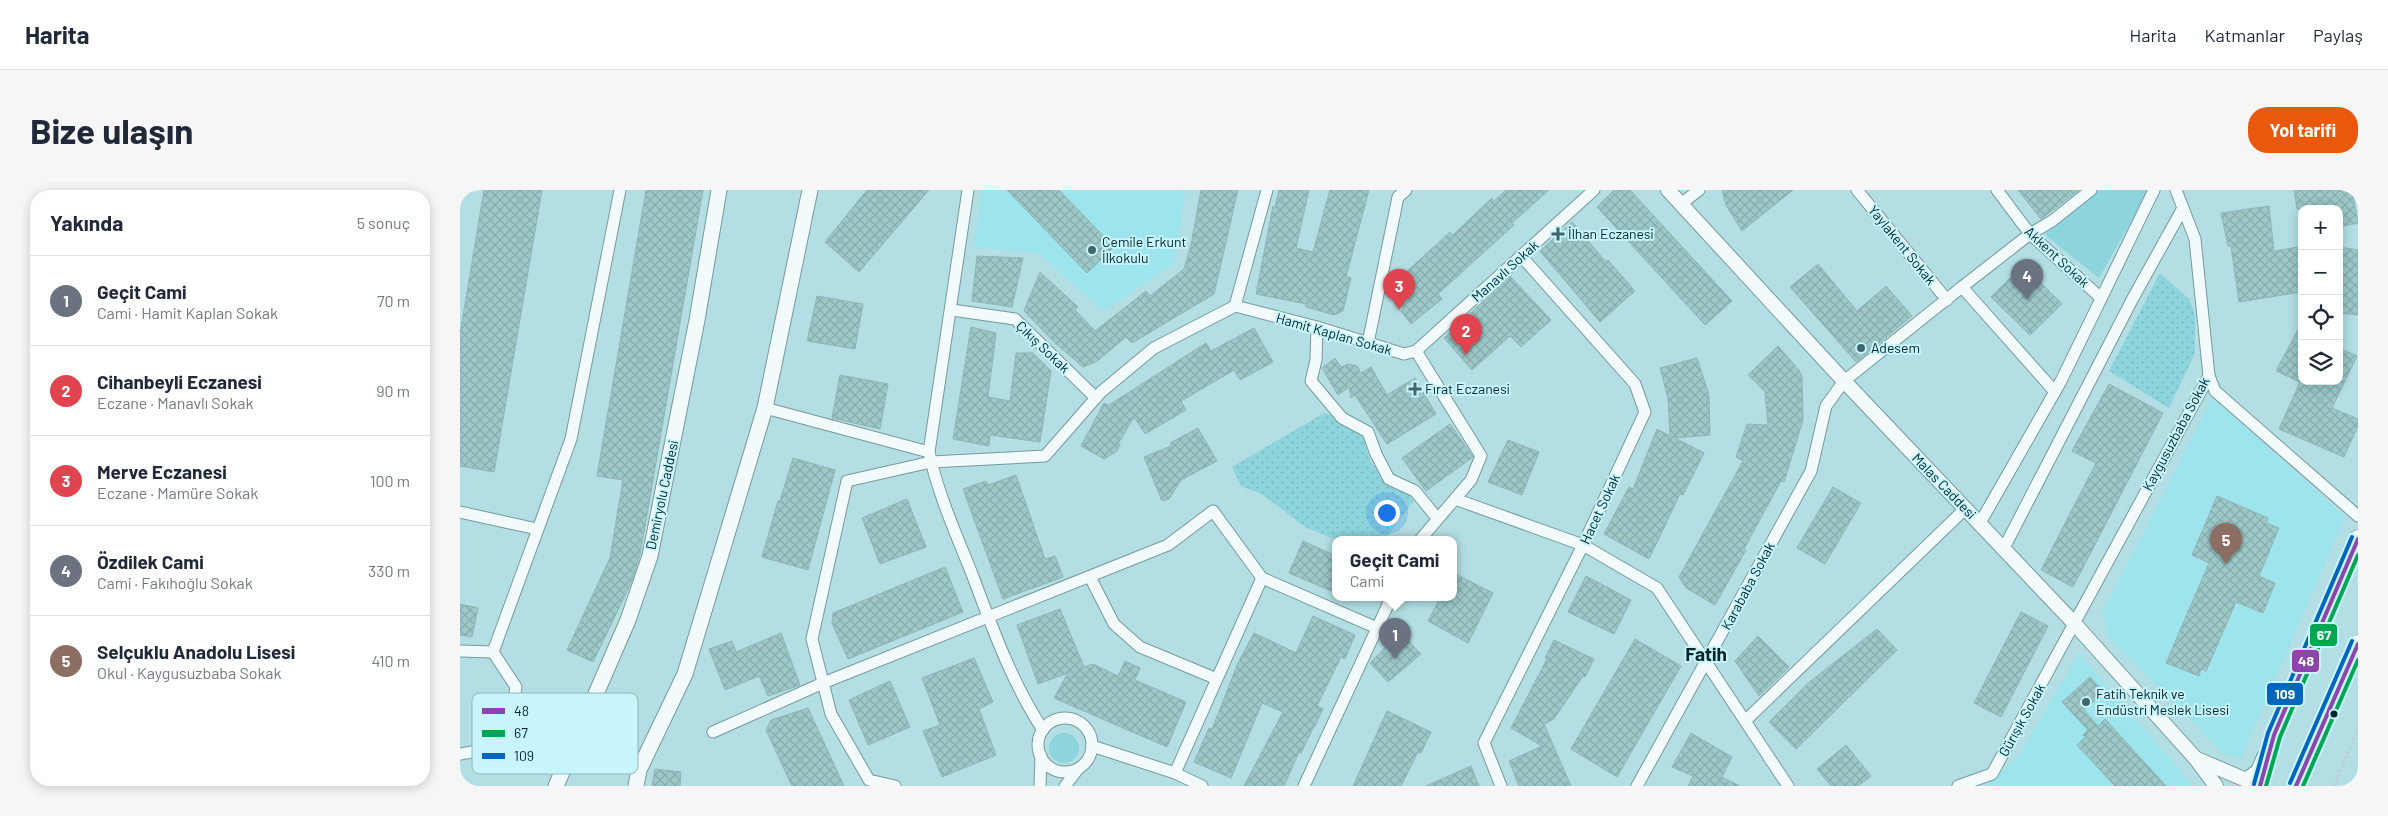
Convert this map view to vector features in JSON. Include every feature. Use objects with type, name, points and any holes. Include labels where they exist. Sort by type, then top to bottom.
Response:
[{"type":"highway","points":[[2260,786],[2274,735],[2358,539]]},
{"type":"highway","points":[[2296,786],[2354,666],[2358,644]]},
{"type":"main road","name":"Demiryolu Caddesi","points":[[596,693],[628,620],[650,556],[698,320],[719,190]]},
{"type":"main road","points":[[636,786],[639,770],[685,674],[765,408],[810,190]]},
{"type":"main road","name":"Demiryolu Caddesi","points":[[556,786],[561,774]]},
{"type":"street","points":[[493,652],[571,439],[620,190]]},
{"type":"street","points":[[968,190],[930,457],[936,482],[989,619],[1028,707],[1043,730]]},
{"type":"street","points":[[895,786],[869,780],[831,714],[812,639],[847,480],[930,457],[1045,456],[1096,398],[1154,348],[1235,306],[1266,190]]},
{"type":"street","points":[[1368,343],[1398,197],[1406,190]]},
{"type":"street","name":"Manavlı Sokak","points":[[1416,352],[1594,190]]},
{"type":"street","name":"Malas Caddesi","points":[[1668,190],[1844,382],[2004,548],[2071,628],[2196,759],[2216,786]]},
{"type":"street","points":[[1682,204],[1699,190]]},
{"type":"street","name":"Yaylakent Sokak","points":[[1857,190],[1947,300]]},
{"type":"street","name":"Akkent Sokak","points":[[1997,190],[2030,234],[2101,298]]},
{"type":"street","name":"Karababa Sokak","points":[[1637,786],[1707,663],[1811,470],[1826,406],[1844,382],[2030,234],[2052,221],[2091,190]]},
{"type":"street","points":[[1980,523],[2055,392],[2154,190]]},
{"type":"street","name":"Kaygusuzbaba Sokak","points":[[2071,628],[2209,376],[2195,238],[2176,190]]},
{"type":"street","points":[[2004,548],[2133,298],[2184,208]]},
{"type":"street","name":"Hacet Sokak","points":[[1501,786],[1484,743],[1583,545],[1645,412],[1635,384],[1522,257]]},
{"type":"street","points":[[1962,287],[2055,392]]},
{"type":"street","name":"Hamit Kaplan Sokak","points":[[1235,306],[1317,327],[1404,354],[1416,352]]},
{"type":"street","name":"Çıkış Sokak","points":[[952,310],[1015,319],[1096,398]]},
{"type":"street","points":[[1317,327],[1316,360],[1311,382],[1342,418],[1368,432],[1376,454],[1390,479],[1415,491],[1437,518]]},
{"type":"street","points":[[1416,352],[1481,456],[1471,480],[1423,536]]},
{"type":"street","points":[[2209,376],[2215,391],[2358,516]]},
{"type":"street","points":[[765,408],[930,457]]},
{"type":"street","points":[[1454,499],[1583,545],[1656,588],[1788,786]]},
{"type":"street","points":[[1745,721],[1966,508]]},
{"type":"street","points":[[460,512],[537,529]]},
{"type":"street","points":[[713,732],[823,683],[989,619],[1168,545],[1213,512],[1262,578],[1377,628]]},
{"type":"street","points":[[1090,577],[1114,624],[1140,647],[1217,679]]},
{"type":"street","points":[[1175,773],[1262,578]]},
{"type":"street","points":[[1304,786],[1390,601]]},
{"type":"street","name":"Gürışık Sokak","points":[[1958,786],[1992,774],[2071,628]]},
{"type":"street","points":[[460,651],[493,652]]},
{"type":"street","points":[[493,652],[516,687],[515,693]]},
{"type":"street","points":[[1040,786],[1041,756],[1039,740],[1043,730],[1054,721],[1071,719],[1086,729],[1092,746],[1090,755],[1065,786]]},
{"type":"street","points":[[2196,759],[2246,780],[2258,771],[2274,735]]},
{"type":"street","points":[[1092,746],[1175,773],[1202,786]]},
{"type":"street","points":[[1041,756],[1045,763],[1060,772],[1078,769]]},
{"type":"path","points":[[2334,786],[2358,729]]},
{"type":"shaded area","name":"Cemile Erkunt İlkokulu","points":[[982,190],[1186,190],[1174,263],[1103,311],[1039,253],[974,247]]},
{"type":"shaded area","points":[[2100,190],[2149,190],[2099,278],[2044,234]]},
{"type":"shaded area","points":[[2160,273],[2190,300],[2195,316],[2195,353],[2169,408],[2109,371]]},
{"type":"shaded area","points":[[2213,397],[2345,517],[2241,758],[2224,754],[2108,636],[2103,611]]},
{"type":"shaded area","points":[[1324,413],[1353,421],[1363,436],[1371,463],[1414,500],[1388,536],[1332,536],[1332,538],[1305,527],[1262,494],[1241,486],[1232,467]]},
{"type":"shaded area","name":"Fatih Teknik ve Endüstri Meslek Lisesi","points":[[2079,653],[2193,786],[1987,786],[2021,752]]},
{"type":"shaded area","points":[[1064,733],[1075,737],[1079,748],[1075,759],[1064,763],[1053,759],[1049,748],[1053,737]]},
{"type":"building","points":[[484,190],[542,190],[494,472],[460,466],[460,334]]},
{"type":"building","points":[[646,190],[703,190],[640,555],[631,583],[593,662],[567,650],[610,558],[623,480],[597,476]]},
{"type":"building","points":[[867,190],[929,190],[859,272],[825,242]]},
{"type":"building","points":[[1007,190],[1059,190],[1114,247],[1087,273]]},
{"type":"building","points":[[1201,190],[1238,190],[1214,294],[1132,343],[1126,337],[1096,362],[1083,367],[1055,343],[1024,311],[1040,272],[1078,307],[1075,310],[1095,331],[1146,291],[1150,296],[1184,269],[1191,245]]},
{"type":"building","points":[[1279,190],[1309,190],[1296,248],[1313,252],[1330,190],[1369,190],[1346,277],[1351,278],[1343,311],[1334,315],[1306,307],[1306,304],[1256,294],[1273,206],[1275,207]]},
{"type":"building","points":[[1506,190],[1549,190],[1512,223],[1514,225],[1438,294],[1442,299],[1411,324],[1401,311],[1404,308],[1395,297],[1399,293],[1392,285],[1450,232],[1453,235],[1492,198],[1494,201]]},
{"type":"building","points":[[1614,190],[1630,190],[1732,301],[1705,325],[1597,207]]},
{"type":"building","points":[[1722,190],[1793,190],[1742,231],[1726,205]]},
{"type":"building","points":[[2018,190],[2079,190],[2041,219]]},
{"type":"building","points":[[2294,190],[2352,190],[2358,223],[2343,226],[2343,205],[2298,205],[2297,209]]},
{"type":"building","points":[[2269,206],[2274,251],[2298,247],[2298,293],[2239,302],[2231,246],[2228,246],[2221,213]]},
{"type":"building","points":[[1572,222],[1606,262],[1608,260],[1635,291],[1600,322],[1540,251]]},
{"type":"building","points":[[2343,248],[2358,250],[2358,315],[2343,313]]},
{"type":"building","points":[[977,256],[1023,258],[1012,307],[972,301]]},
{"type":"building","points":[[1818,264],[1857,311],[1886,286],[1912,316],[1856,362],[1790,287]]},
{"type":"building","points":[[2023,265],[2062,304],[2030,335],[1991,297]]},
{"type":"building","points":[[1510,276],[1551,320],[1521,347],[1510,336],[1472,370],[1444,338]]},
{"type":"building","points":[[817,296],[863,304],[855,349],[807,341]]},
{"type":"building","points":[[971,327],[996,333],[988,397],[1010,401],[1016,353],[1033,353],[1051,371],[1040,442],[990,435],[989,446],[953,439]]},
{"type":"building","points":[[1254,328],[1273,362],[1240,380],[1234,370],[1181,401],[1186,410],[1145,434],[1134,417],[1118,444],[1120,445],[1117,451],[1104,459],[1081,446],[1104,403],[1109,405],[1206,343],[1211,351]]},
{"type":"building","points":[[2298,330],[2298,381],[2276,371]]},
{"type":"building","points":[[1778,346],[1799,370],[1802,377],[1803,420],[1784,482],[1781,481],[1744,549],[1746,550],[1715,605],[1686,588],[1679,577],[1743,461],[1736,457],[1747,424],[1768,425],[1765,392],[1748,375]]},
{"type":"building","points":[[2343,350],[2357,356],[2332,408],[2358,419],[2358,426],[2344,457],[2279,429],[2299,385],[2343,385]]},
{"type":"building","points":[[1335,358],[1341,367],[1348,364],[1357,366],[1361,373],[1371,367],[1387,395],[1415,378],[1436,414],[1387,444],[1355,395],[1351,398],[1349,387],[1338,395],[1322,368]]},
{"type":"building","points":[[1697,358],[1709,395],[1710,435],[1675,438],[1704,453],[1683,495],[1680,494],[1649,559],[1604,534],[1629,487],[1633,489],[1657,429],[1670,436],[1668,398],[1660,368]]},
{"type":"building","points":[[840,375],[888,384],[880,429],[832,418]]},
{"type":"building","points":[[2109,384],[2163,413],[2073,587],[2041,570],[2096,463],[2072,451]]},
{"type":"building","points":[[1450,424],[1473,457],[1426,491],[1402,458]]},
{"type":"building","points":[[1198,428],[1217,461],[1181,480],[1169,499],[1162,501],[1144,457],[1171,446],[1170,443]]},
{"type":"building","points":[[1508,440],[1539,452],[1522,495],[1488,482]]},
{"type":"building","points":[[793,458],[835,470],[808,570],[762,557]]},
{"type":"building","points":[[1016,475],[1045,559],[1055,556],[1063,577],[1003,599],[963,489],[986,481],[988,485]]},
{"type":"building","points":[[1833,487],[1861,503],[1825,564],[1797,548]]},
{"type":"building","points":[[2217,496],[2268,518],[2266,523],[2279,528],[2259,576],[2275,583],[2263,613],[2236,602],[2206,671],[2201,669],[2199,676],[2166,663],[2209,563],[2192,555]]},
{"type":"building","points":[[907,499],[926,547],[880,564],[862,518]]},
{"type":"building","points":[[1303,541],[1332,554],[1332,591],[1289,573]]},
{"type":"building","points":[[945,567],[963,612],[848,659],[832,623],[833,613]]},
{"type":"building","points":[[1457,575],[1493,593],[1468,643],[1428,621],[1438,601],[1457,601]]},
{"type":"building","points":[[1586,576],[1631,600],[1614,634],[1568,612]]},
{"type":"building","points":[[460,604],[478,608],[472,637],[460,635]]},
{"type":"building","points":[[1060,609],[1084,667],[1093,664],[1118,676],[1125,661],[1140,668],[1135,680],[1186,702],[1167,747],[1054,698],[1068,673],[1038,684],[1017,625]]},
{"type":"building","points":[[2021,612],[2048,626],[2001,717],[1974,703]]},
{"type":"building","points":[[1313,616],[1355,635],[1345,659],[1341,657],[1317,706],[1323,709],[1301,753],[1299,752],[1284,786],[1244,786],[1283,712],[1262,703],[1231,778],[1194,762],[1209,728],[1212,729],[1238,663],[1254,633],[1296,653]]},
{"type":"building","points":[[1877,629],[1897,650],[1796,749],[1769,722],[1807,684]]},
{"type":"building","points":[[1400,632],[1421,654],[1388,682],[1370,663]]},
{"type":"building","points":[[781,633],[800,685],[768,696],[759,676],[725,690],[709,649],[732,641],[736,652]]},
{"type":"building","points":[[1758,636],[1789,667],[1759,696],[1735,661]]},
{"type":"building","points":[[1635,639],[1681,666],[1617,777],[1571,749]]},
{"type":"building","points":[[1554,640],[1594,659],[1585,677],[1583,676],[1554,719],[1544,724],[1571,786],[1519,786],[1509,761],[1542,746],[1511,728],[1547,659],[1545,658]]},
{"type":"building","points":[[974,658],[993,702],[979,709],[996,755],[942,777],[923,731],[940,725],[922,678]]},
{"type":"building","points":[[2090,677],[2104,692],[2084,710],[2098,726],[2105,719],[2166,786],[2115,786],[2077,745],[2085,737],[2083,735],[2088,730],[2062,702]]},
{"type":"building","points":[[890,681],[910,727],[868,745],[849,700]]},
{"type":"building","points":[[808,708],[844,786],[792,786],[766,730],[771,720]]},
{"type":"building","points":[[1387,711],[1431,732],[1421,753],[1418,752],[1401,786],[1353,786]]},
{"type":"building","points":[[1691,733],[1732,757],[1722,777],[1740,786],[1688,786],[1693,776],[1672,767]]},
{"type":"building","points":[[1846,745],[1871,776],[1858,786],[1831,786],[1817,769]]},
{"type":"building","points":[[1471,766],[1479,786],[1426,786]]},
{"type":"building","points":[[655,769],[681,772],[680,786],[652,786]]},
{"type":"transit line","name":"109","points":[[2254,784],[2268,733],[2352,537]]},
{"type":"transit line","name":"48","points":[[2260,786],[2274,735],[2358,539]]},
{"type":"transit line","name":"67","points":[[2266,786],[2280,737],[2358,555]]},
{"type":"transit line","name":"109","points":[[2290,783],[2352,641]]},
{"type":"transit line","name":"48","points":[[2296,786],[2358,644]]},
{"type":"transit line","name":"67","points":[[2303,786],[2358,660]]},
{"type":"place","name":"İlhan Eczanesi","points":[[1558,234]]},
{"type":"place","name":"Cemile Erkunt İlkokulu","points":[[1092,250]]},
{"type":"place","name":"Özdilek Cami","points":[[2027,300]]},
{"type":"place","name":"Merve Eczanesi","points":[[1399,310]]},
{"type":"place","name":"Adesem","points":[[1861,348]]},
{"type":"place","name":"Cihanbeyli Eczanesi","points":[[1466,355]]},
{"type":"place","name":"Fırat Eczanesi","points":[[1415,389]]},
{"type":"place","name":"Selçuklu Anadolu Lisesi","points":[[2226,564]]},
{"type":"place","name":"Geçit Cami","points":[[1395,659]]},
{"type":"place","name":"Fatih Teknik ve Endüstri Meslek Lisesi","points":[[2086,702]]},
{"type":"district","name":"Fatih","points":[[1706,654]]}]
